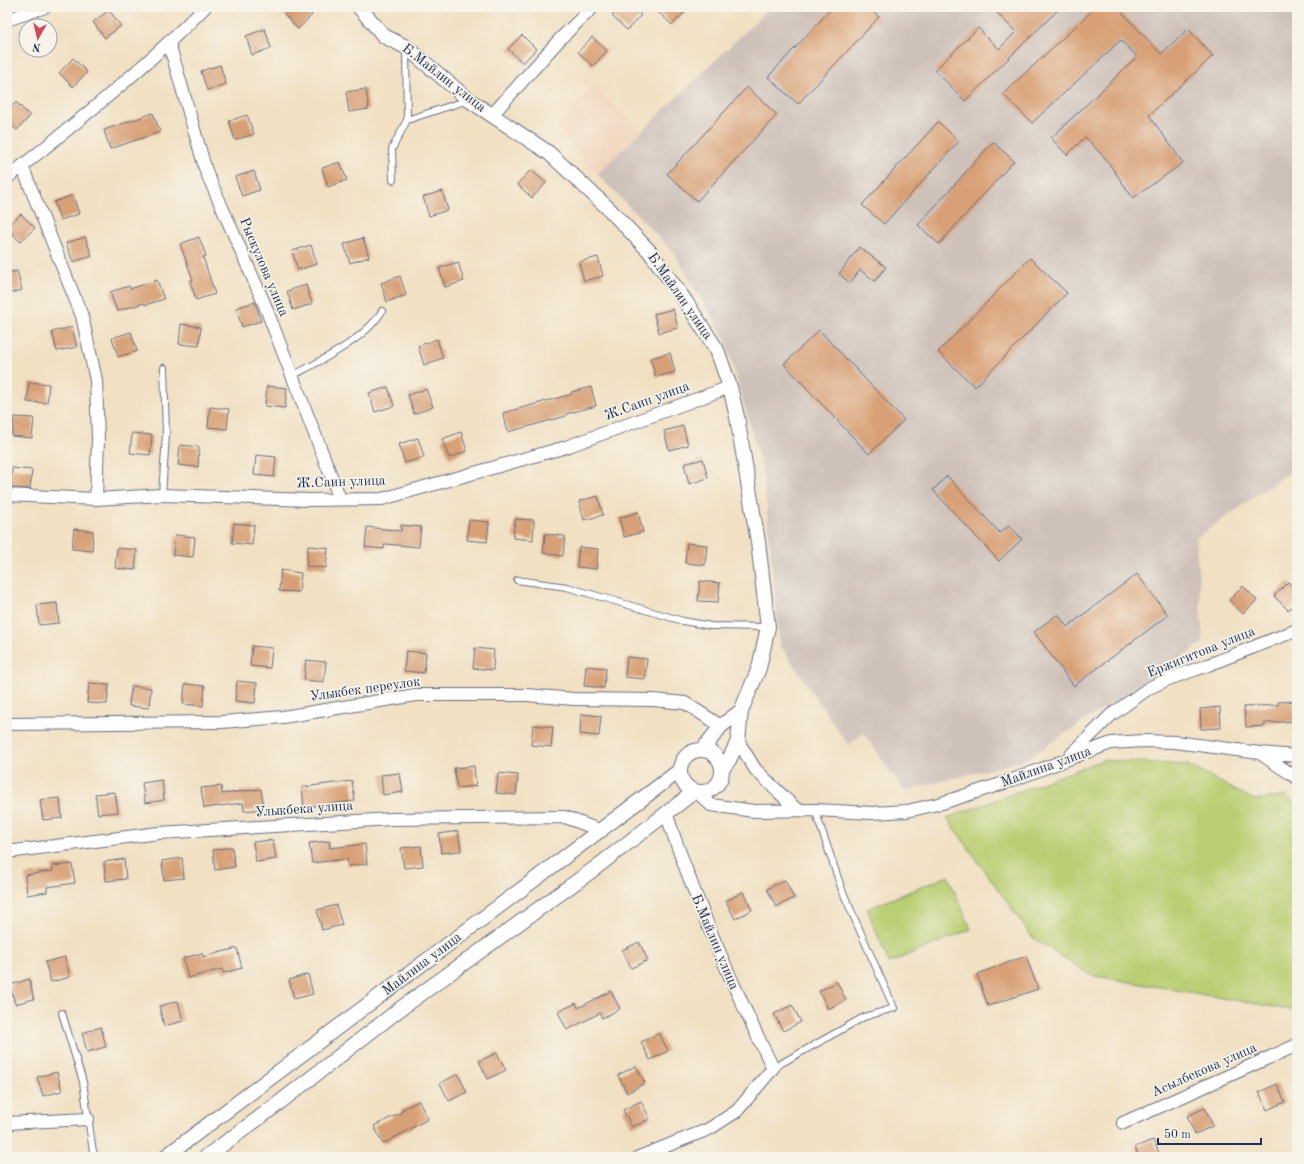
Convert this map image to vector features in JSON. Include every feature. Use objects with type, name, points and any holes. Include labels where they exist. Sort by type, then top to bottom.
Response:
[{"type":"street","points":[[7,20],[44,7]]},
{"type":"street","points":[[7,178],[68,130],[169,43],[204,7]]},
{"type":"street","name":"Б.Майлин улица","points":[[359,7],[384,36],[406,47],[469,100],[550,153],[609,208],[650,252],[686,302],[717,350],[730,387],[758,542],[768,627],[760,668],[741,711],[738,741],[729,760],[723,768]]},
{"type":"street","points":[[492,115],[561,38],[594,7]]},
{"type":"street","name":"Рыскулова улица","points":[[169,43],[206,171],[264,303],[340,499]]},
{"type":"street","points":[[22,166],[82,316],[95,373],[98,440],[96,499]]},
{"type":"street","name":"Ж.Саин улица","points":[[7,495],[96,499],[162,495],[382,499],[566,447],[730,387]]},
{"type":"street","name":"Ержигитова улица","points":[[1068,758],[1111,715],[1149,688],[1166,680],[1297,630]]},
{"type":"street","name":"Улыкбек переулок","points":[[7,724],[222,722],[283,717],[416,695],[527,695],[574,699],[653,700],[685,703],[722,726]]},
{"type":"street","name":"Б.Майлин улица","points":[[703,749],[722,726],[741,711]]},
{"type":"street","points":[[738,741],[755,769],[797,810]]},
{"type":"street","name":"Майлина улица","points":[[164,1157],[680,772],[682,780],[687,788],[696,792],[705,801],[720,807],[754,811],[815,810],[873,813],[907,811],[942,803],[1007,782],[1110,743],[1142,741],[1175,742],[1260,753],[1297,756]]},
{"type":"street","points":[[680,772],[681,763],[686,755],[703,749],[712,752],[719,759],[723,768]]},
{"type":"street","points":[[1260,753],[1297,778]]},
{"type":"street","name":"Майлина улица","points":[[206,1157],[275,1106],[400,1009],[588,874],[666,813],[696,792],[712,790],[719,784],[723,768]]},
{"type":"street","name":"Б.Майлин улица","points":[[666,813],[693,889],[743,1007],[773,1068]]},
{"type":"street","name":"Улыкбека улица","points":[[7,852],[159,833],[392,819],[565,817],[602,831]]},
{"type":"street","name":"Асылбекова улица","points":[[1123,1123],[1297,1045]]},
{"type":"street","points":[[639,1157],[710,1129],[737,1111],[773,1068]]},
{"type":"street","points":[[7,1123],[88,1119]]},
{"type":"lane","points":[[393,180],[392,149],[407,120],[406,47]]},
{"type":"lane","points":[[407,120],[469,100]]},
{"type":"lane","points":[[292,376],[338,351],[377,321],[382,311]]},
{"type":"lane","points":[[162,495],[166,435],[164,368]]},
{"type":"lane","points":[[517,580],[567,587],[683,621],[711,626],[768,627]]},
{"type":"lane","points":[[773,1068],[864,1016],[894,1008],[842,890],[815,810]]},
{"type":"lane","points":[[62,1013],[83,1082],[94,1152],[97,1157]]},
{"type":"shaded area","points":[[771,7],[1297,7],[1297,467],[1196,538],[1203,643],[1025,760],[904,791],[864,733],[848,745],[780,645],[763,472],[726,341],[675,254],[597,174]]},
{"type":"shaded area","points":[[593,85],[642,131],[597,174],[557,127]]},
{"type":"green space","points":[[1103,760],[1188,765],[1254,800],[1285,796],[1297,805],[1297,1011],[1090,975],[1032,937],[947,818]]},
{"type":"green space","points":[[948,876],[971,929],[889,963],[867,909]]},
{"type":"building","points":[[291,7],[304,7],[312,15],[298,29],[284,14]]},
{"type":"building","points":[[621,7],[632,7],[641,15],[627,30],[612,16]]},
{"type":"building","points":[[653,7],[690,7],[672,25]]},
{"type":"building","points":[[833,7],[867,7],[879,17],[798,104],[768,77]]},
{"type":"building","points":[[991,7],[1061,7],[965,101],[935,70],[978,28],[999,49],[1016,32]]},
{"type":"building","points":[[1096,7],[1117,7],[1161,54],[1188,29],[1213,56],[1149,115],[1183,163],[1133,198],[1105,158],[1085,137],[1067,155],[1051,138],[1137,57],[1121,40],[1032,123],[1003,94]]},
{"type":"building","points":[[109,10],[121,26],[105,38],[93,22]]},
{"type":"building","points":[[265,29],[271,48],[252,55],[246,36]]},
{"type":"building","points":[[522,35],[536,49],[523,63],[508,49]]},
{"type":"building","points":[[592,37],[607,51],[593,66],[578,52]]},
{"type":"building","points":[[73,58],[87,72],[73,87],[59,73]]},
{"type":"building","points":[[220,65],[226,84],[207,90],[201,71]]},
{"type":"building","points":[[747,87],[777,115],[697,201],[667,174]]},
{"type":"building","points":[[366,89],[369,109],[349,112],[346,92]]},
{"type":"building","points":[[16,102],[30,116],[17,130],[7,121],[7,111]]},
{"type":"building","points":[[153,113],[160,132],[110,149],[104,130]]},
{"type":"building","points":[[247,115],[254,134],[235,140],[229,121]]},
{"type":"building","points":[[938,122],[959,141],[884,224],[862,205]]},
{"type":"building","points":[[993,142],[1014,161],[939,244],[918,225]]},
{"type":"building","points":[[340,162],[347,180],[328,187],[322,168]]},
{"type":"building","points":[[531,170],[546,183],[532,198],[517,184]]},
{"type":"building","points":[[254,171],[260,190],[242,196],[235,177]]},
{"type":"building","points":[[442,191],[448,210],[429,216],[423,197]]},
{"type":"building","points":[[73,195],[79,214],[60,220],[54,202]]},
{"type":"building","points":[[21,214],[35,228],[20,242],[7,227]]},
{"type":"building","points":[[85,237],[92,256],[73,262],[66,243]]},
{"type":"building","points":[[199,237],[206,256],[203,257],[215,294],[196,300],[190,281],[193,280],[180,244]]},
{"type":"building","points":[[363,238],[369,257],[350,263],[344,244]]},
{"type":"building","points":[[311,245],[317,264],[298,270],[292,251]]},
{"type":"building","points":[[859,247],[886,267],[875,281],[860,270],[850,283],[839,274]]},
{"type":"building","points":[[598,257],[603,276],[584,281],[579,262]]},
{"type":"building","points":[[1030,258],[1067,293],[975,387],[938,352]]},
{"type":"building","points":[[458,262],[464,281],[445,287],[439,268]]},
{"type":"building","points":[[17,271],[22,290],[7,294],[7,273]]},
{"type":"building","points":[[400,276],[406,295],[387,302],[381,283]]},
{"type":"building","points":[[157,280],[164,299],[117,311],[110,292],[129,286],[130,289]]},
{"type":"building","points":[[306,285],[312,304],[293,310],[287,291]]},
{"type":"building","points":[[255,302],[261,321],[242,327],[236,308]]},
{"type":"building","points":[[673,309],[678,328],[659,333],[654,314]]},
{"type":"building","points":[[181,324],[201,327],[199,346],[179,344]]},
{"type":"building","points":[[72,327],[77,347],[57,351],[52,332]]},
{"type":"building","points":[[819,330],[904,420],[869,454],[784,364]]},
{"type":"building","points":[[131,332],[137,351],[118,357],[112,338]]},
{"type":"building","points":[[437,339],[443,358],[424,365],[418,346]]},
{"type":"building","points":[[670,353],[675,372],[656,377],[650,358]]},
{"type":"building","points":[[29,382],[49,384],[47,403],[27,402]]},
{"type":"building","points":[[267,386],[287,388],[285,408],[265,406]]},
{"type":"building","points":[[388,387],[394,406],[375,412],[369,393]]},
{"type":"building","points":[[591,387],[596,406],[508,432],[503,413],[572,394],[571,392]]},
{"type":"building","points":[[426,389],[433,407],[414,414],[408,395]]},
{"type":"building","points":[[210,407],[229,409],[227,429],[208,427]]},
{"type":"building","points":[[14,417],[34,418],[32,438],[12,436]]},
{"type":"building","points":[[683,426],[688,445],[669,450],[664,431]]},
{"type":"building","points":[[461,432],[467,451],[449,458],[442,439]]},
{"type":"building","points":[[132,433],[152,435],[150,455],[130,453]]},
{"type":"building","points":[[418,438],[424,457],[405,463],[399,444]]},
{"type":"building","points":[[180,445],[199,447],[198,467],[178,465]]},
{"type":"building","points":[[256,455],[276,457],[274,477],[254,475]]},
{"type":"building","points":[[703,459],[708,478],[689,484],[684,464]]},
{"type":"building","points":[[12,468],[32,470],[30,489],[11,488]]},
{"type":"building","points":[[947,476],[1000,533],[1009,525],[1022,539],[999,561],[933,490]]},
{"type":"building","points":[[598,496],[603,515],[584,520],[579,501]]},
{"type":"building","points":[[638,512],[643,532],[624,537],[619,518]]},
{"type":"building","points":[[515,519],[534,520],[533,540],[513,538]]},
{"type":"building","points":[[469,520],[489,522],[487,542],[467,540]]},
{"type":"building","points":[[234,523],[254,525],[252,545],[232,543]]},
{"type":"building","points":[[401,525],[421,527],[419,547],[385,544],[384,549],[365,547],[367,527],[401,531]]},
{"type":"building","points":[[74,529],[93,531],[92,551],[72,549]]},
{"type":"building","points":[[545,534],[565,536],[563,556],[543,553]]},
{"type":"building","points":[[175,535],[195,537],[193,557],[173,555]]},
{"type":"building","points":[[687,543],[707,545],[705,565],[685,563]]},
{"type":"building","points":[[308,546],[328,548],[326,568],[306,566]]},
{"type":"building","points":[[579,547],[598,549],[596,569],[577,567]]},
{"type":"building","points":[[117,548],[137,550],[135,570],[115,568]]},
{"type":"building","points":[[281,570],[301,573],[299,592],[279,591]]},
{"type":"building","points":[[1137,574],[1168,615],[1074,686],[1034,632],[1058,614],[1067,627]]},
{"type":"building","points":[[700,581],[720,583],[718,602],[698,601]]},
{"type":"building","points":[[1288,582],[1297,591],[1297,602],[1288,610],[1274,596]]},
{"type":"building","points":[[1243,586],[1257,600],[1243,614],[1229,600]]},
{"type":"building","points":[[57,603],[59,623],[39,625],[37,605]]},
{"type":"building","points":[[252,646],[272,648],[270,668],[250,666]]},
{"type":"building","points":[[475,648],[494,650],[493,670],[473,668]]},
{"type":"building","points":[[406,651],[426,653],[424,673],[404,671]]},
{"type":"building","points":[[627,657],[647,659],[645,679],[625,677]]},
{"type":"building","points":[[306,660],[326,662],[324,682],[304,680]]},
{"type":"building","points":[[586,666],[606,668],[604,688],[584,686]]},
{"type":"building","points":[[237,681],[257,683],[255,703],[235,701]]},
{"type":"building","points":[[89,683],[109,685],[107,704],[87,703]]},
{"type":"building","points":[[185,684],[205,686],[203,706],[183,704]]},
{"type":"building","points":[[131,686],[151,688],[149,708],[129,706]]},
{"type":"building","points":[[1297,701],[1297,721],[1265,723],[1265,726],[1246,727],[1244,707],[1278,705],[1278,702]]},
{"type":"building","points":[[1220,707],[1221,728],[1201,729],[1200,709]]},
{"type":"building","points":[[581,714],[601,716],[599,736],[580,734]]},
{"type":"building","points":[[533,725],[553,727],[551,747],[531,745]]},
{"type":"building","points":[[474,766],[476,786],[457,788],[454,768]]},
{"type":"building","points":[[400,773],[403,792],[383,795],[381,775]]},
{"type":"building","points":[[498,773],[518,775],[516,795],[496,793]]},
{"type":"building","points":[[162,780],[164,800],[145,803],[142,783]]},
{"type":"building","points":[[352,781],[355,801],[304,807],[302,787]]},
{"type":"building","points":[[221,786],[222,794],[261,789],[264,809],[244,811],[243,803],[204,808],[201,788]]},
{"type":"building","points":[[115,792],[118,812],[98,814],[95,794]]},
{"type":"building","points":[[60,798],[62,818],[43,820],[40,800]]},
{"type":"building","points":[[458,831],[461,851],[441,853],[439,834]]},
{"type":"building","points":[[273,840],[276,859],[256,862],[253,842]]},
{"type":"building","points":[[329,841],[330,848],[365,844],[367,864],[348,866],[347,859],[312,863],[309,843]]},
{"type":"building","points":[[421,846],[423,866],[404,868],[401,848]]},
{"type":"building","points":[[232,847],[235,867],[215,870],[213,850]]},
{"type":"building","points":[[182,858],[184,878],[164,880],[162,861]]},
{"type":"building","points":[[124,859],[126,879],[106,881],[104,862]]},
{"type":"building","points":[[72,864],[75,883],[47,887],[47,892],[27,895],[25,875],[53,871],[52,866]]},
{"type":"building","points":[[785,880],[794,898],[776,907],[767,889]]},
{"type":"building","points":[[743,892],[752,910],[735,919],[726,901]]},
{"type":"building","points":[[336,905],[342,925],[322,930],[317,910]]},
{"type":"building","points":[[639,942],[648,960],[631,968],[622,950]]},
{"type":"building","points":[[237,948],[242,968],[223,973],[222,969],[188,978],[183,958],[202,953],[203,957]]},
{"type":"building","points":[[1026,956],[1038,989],[988,1006],[977,974]]},
{"type":"building","points":[[65,957],[70,977],[51,982],[45,962]]},
{"type":"building","points":[[308,974],[313,994],[294,999],[289,980]]},
{"type":"building","points":[[29,979],[34,999],[15,1004],[10,985]]},
{"type":"building","points":[[837,982],[846,1000],[828,1009],[819,991]]},
{"type":"building","points":[[611,991],[620,1009],[602,1018],[600,1013],[567,1030],[558,1012],[576,1003],[578,1008]]},
{"type":"building","points":[[178,1001],[183,1021],[164,1026],[159,1006]]},
{"type":"building","points":[[792,1005],[801,1022],[783,1031],[774,1014]]},
{"type":"building","points":[[101,1027],[106,1047],[87,1052],[82,1033]]},
{"type":"building","points":[[659,1033],[668,1051],[650,1060],[641,1042]]},
{"type":"building","points":[[497,1053],[506,1070],[488,1079],[479,1061]]},
{"type":"building","points":[[636,1066],[645,1083],[627,1093],[618,1075]]},
{"type":"building","points":[[57,1072],[62,1091],[43,1096],[37,1077]]},
{"type":"building","points":[[458,1074],[467,1092],[449,1101],[440,1083]]},
{"type":"building","points":[[1277,1084],[1285,1102],[1267,1110],[1259,1092]]},
{"type":"building","points":[[419,1101],[428,1119],[383,1144],[374,1126],[402,1112],[401,1110]]},
{"type":"building","points":[[641,1101],[650,1119],[632,1127],[623,1110]]},
{"type":"building","points":[[1205,1108],[1213,1126],[1195,1134],[1187,1116]]},
{"type":"building","points":[[1153,1140],[1161,1157],[1139,1157],[1135,1147]]}]
